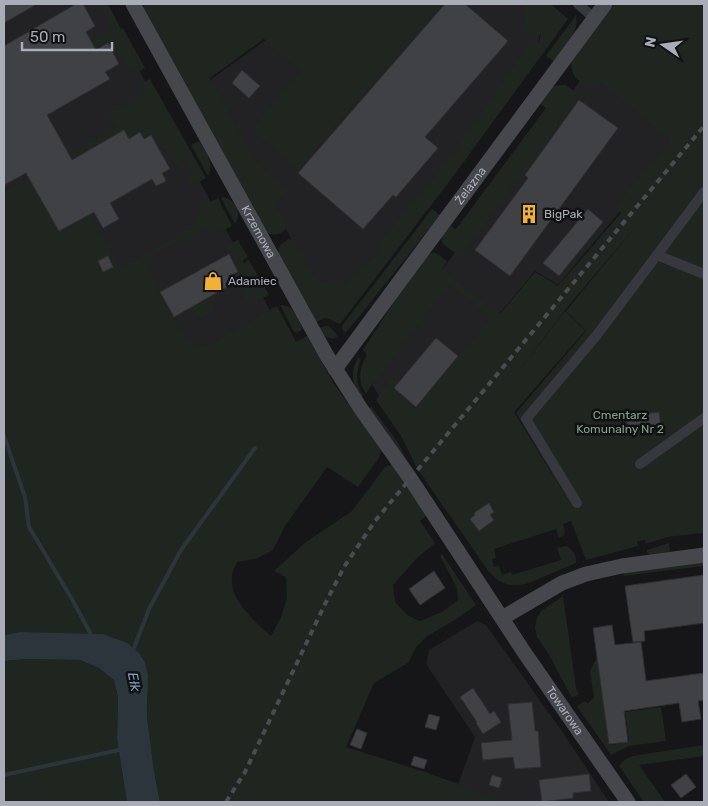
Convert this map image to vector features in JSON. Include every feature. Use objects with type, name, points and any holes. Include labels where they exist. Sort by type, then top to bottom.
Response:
[{"type":"street","name":"Krzemowa","points":[[133,4],[335,369],[410,478]]},
{"type":"street","points":[[578,4],[594,18]]},
{"type":"street","name":"Żelazna","points":[[335,369],[605,4]]},
{"type":"street","points":[[577,503],[526,419],[596,336],[704,192]]},
{"type":"street","points":[[657,255],[704,274]]},
{"type":"street","points":[[640,464],[704,418]]},
{"type":"street","name":"Towarowa","points":[[410,478],[502,618],[628,802]]},
{"type":"street","points":[[502,618],[549,590],[576,577],[592,572],[704,555]]},
{"type":"shaded area","points":[[4,4],[103,4],[297,360],[238,406],[4,216]]},
{"type":"shaded area","points":[[316,4],[543,4],[547,7],[537,47],[391,244],[343,287],[315,282],[206,83]]},
{"type":"shaded area","points":[[610,73],[684,135],[558,285],[535,271],[404,436],[371,383],[442,270],[580,81]]},
{"type":"shaded area","points":[[477,621],[486,625],[561,730],[609,802],[490,802],[458,785],[475,737],[426,664],[429,650]]},
{"type":"green space","points":[[100,4],[108,4],[145,68],[133,75],[121,54],[117,56],[108,41],[4,100],[4,92],[113,29]]},
{"type":"green space","points":[[143,4],[442,4],[297,170],[254,132],[256,124],[300,71],[264,39],[210,78],[254,158],[260,166],[288,191],[276,205],[287,225],[286,229],[281,233],[271,234],[265,232],[141,8],[144,6]]},
{"type":"green space","points":[[523,4],[551,4],[568,19],[449,182],[340,324],[327,318],[315,323],[279,257],[278,250],[280,246],[289,239],[295,240],[316,280],[343,285],[380,252],[376,245],[431,182],[482,113],[527,44],[539,42],[541,33],[526,34]]},
{"type":"green space","name":"Cmentarz Komunalny Nr 2","points":[[614,4],[704,4],[704,533],[667,537],[646,544],[645,540],[637,541],[638,546],[586,560],[571,521],[563,524],[565,531],[562,537],[559,538],[556,529],[494,549],[496,558],[492,559],[494,567],[499,566],[502,575],[511,572],[512,575],[561,560],[557,548],[566,546],[574,553],[576,563],[529,583],[512,585],[502,583],[489,572],[418,470],[401,436],[376,400],[394,374],[401,380],[393,390],[416,409],[490,318],[450,285],[366,394],[361,384],[360,374],[367,355],[363,350],[414,271],[427,255],[436,253],[447,261],[442,270],[500,314],[535,272],[558,286],[621,213],[614,207],[670,140],[601,82],[587,87],[580,82],[573,73],[571,61]],"holes":[[[636,226],[566,311],[586,331],[516,413],[568,500],[514,412],[585,331],[565,311],[514,377],[565,310]]]},
{"type":"green space","points":[[576,15],[576,28],[554,61],[546,56]]},
{"type":"green space","points":[[150,79],[206,178],[189,187],[186,182],[191,171],[185,159],[174,165],[164,148],[161,150],[153,135],[144,139],[140,132],[129,139],[124,130],[32,182],[59,231],[90,214],[120,268],[193,226],[200,207],[218,198],[232,226],[219,233],[212,227],[183,243],[181,240],[153,256],[148,268],[159,292],[188,341],[206,346],[277,306],[296,342],[307,336],[334,384],[381,449],[379,458],[358,487],[327,467],[285,526],[273,550],[258,558],[237,562],[232,575],[232,585],[235,594],[245,610],[271,636],[281,617],[287,598],[286,577],[274,571],[306,542],[352,511],[385,467],[392,464],[427,515],[420,521],[435,543],[416,559],[393,585],[395,602],[407,615],[420,621],[442,612],[458,600],[457,588],[440,556],[442,554],[476,605],[426,637],[416,647],[409,662],[374,683],[346,747],[425,772],[509,802],[160,802],[147,717],[148,696],[103,634],[20,632],[4,635],[4,192],[115,128],[107,114],[144,93],[140,84]]},
{"type":"green space","points":[[566,85],[580,96],[461,257],[443,244],[443,233],[449,225],[456,229],[546,108],[539,103],[551,87]]},
{"type":"green space","points":[[199,141],[207,153],[210,162],[211,167],[208,176],[191,145]]},
{"type":"green space","points":[[224,197],[237,208],[238,216],[235,224],[221,198]]},
{"type":"green space","points":[[432,209],[440,215],[345,333],[342,326]]},
{"type":"green space","points":[[238,240],[248,257],[237,264],[226,244]]},
{"type":"green space","points":[[249,260],[269,295],[250,304],[246,301],[233,275],[238,272],[236,267]]},
{"type":"green space","points":[[210,298],[215,306],[213,312],[202,318],[196,316],[191,308]]},
{"type":"green space","points":[[280,305],[289,307],[292,310],[303,329],[297,333],[294,332]]},
{"type":"green space","points":[[329,326],[339,337],[330,338],[325,336],[318,329]]},
{"type":"green space","points":[[358,357],[361,359],[357,373],[358,382],[363,395],[360,398],[353,378]]},
{"type":"green space","points":[[371,406],[398,443],[409,464],[369,409]]},
{"type":"green space","points":[[669,543],[670,552],[650,555],[647,552],[647,550]]},
{"type":"green space","points":[[704,562],[704,566],[623,576],[625,573]]},
{"type":"green space","points":[[563,596],[576,688],[579,694],[572,698],[548,653],[537,637],[535,627],[541,611]]},
{"type":"green space","points":[[597,657],[609,745],[629,742],[625,712],[661,707],[666,741],[629,746],[611,755],[577,706],[585,701],[588,704],[594,697],[590,671]]},
{"type":"green space","points":[[27,659],[80,660],[99,668],[114,680],[118,697],[117,739],[127,802],[4,802],[4,661]]},
{"type":"green space","points":[[704,745],[704,756],[639,765],[665,802],[644,802],[619,766],[623,761],[632,756]]},
{"type":"water","name":"Ełk","points":[[20,632],[103,634],[127,643],[139,653],[145,663],[148,675],[147,717],[160,802],[127,802],[117,739],[118,697],[114,680],[99,668],[80,660],[27,659],[4,661],[4,635]]},
{"type":"building","points":[[4,4],[37,4],[4,23]]},
{"type":"building","points":[[76,4],[83,4],[95,26],[86,32],[96,50],[108,43],[119,64],[105,72],[110,79],[47,115],[72,160],[124,130],[129,139],[140,132],[144,139],[151,135],[170,169],[162,173],[166,181],[156,186],[152,179],[110,203],[119,219],[103,228],[94,212],[59,231],[26,173],[4,185],[4,46]]},
{"type":"building","points":[[445,4],[465,4],[508,41],[425,137],[438,148],[396,197],[393,195],[363,229],[298,173]]},
{"type":"building","points":[[242,70],[260,86],[249,98],[232,83]]},
{"type":"building","name":"BigPak","points":[[579,100],[618,128],[510,276],[475,250],[528,178],[525,175]]},
{"type":"building","points":[[588,209],[603,222],[559,276],[543,263]]},
{"type":"building","points":[[229,254],[238,272],[233,274],[232,284],[174,317],[160,292]]},
{"type":"building","points":[[108,256],[113,267],[103,272],[98,261]]},
{"type":"building","points":[[436,338],[458,356],[416,407],[394,388]]},
{"type":"building","points":[[659,412],[661,429],[629,434],[626,417]]},
{"type":"building","points":[[489,503],[494,512],[490,515],[494,520],[479,531],[470,519],[475,515],[474,513]]},
{"type":"building","points":[[434,571],[445,588],[420,605],[409,589]]},
{"type":"building","points":[[704,575],[704,623],[644,631],[645,641],[633,642],[625,586]]},
{"type":"building","points":[[612,625],[615,645],[641,642],[646,681],[704,673],[704,700],[698,701],[701,719],[682,722],[679,703],[624,711],[628,742],[609,744],[593,628]]},
{"type":"building","points":[[473,688],[490,714],[494,711],[501,722],[483,734],[460,697]]},
{"type":"building","points":[[532,702],[535,731],[538,731],[541,767],[515,769],[513,757],[483,760],[481,743],[512,740],[508,704]]},
{"type":"building","points":[[429,714],[440,717],[436,730],[425,727]]},
{"type":"building","points":[[357,729],[367,733],[361,749],[350,745]]},
{"type":"building","points":[[414,756],[427,760],[424,769],[411,765]]},
{"type":"building","points":[[589,774],[591,791],[573,793],[573,798],[542,802],[539,780]]},
{"type":"building","points":[[686,774],[696,787],[681,798],[671,785]]},
{"type":"building","points":[[492,775],[502,778],[499,788],[489,785]]},
{"type":"waterway","points":[[4,436],[25,497],[29,527],[93,638]]},
{"type":"waterway","points":[[132,653],[149,609],[181,550],[255,448]]},
{"type":"waterway","points":[[4,775],[124,749]]},
{"type":"railway","points":[[226,802],[245,772],[344,567],[375,521],[704,126]]},
{"type":"place","name":"BigPak","points":[[529,214]]},
{"type":"place","name":"Adamiec","points":[[213,281]]}]
